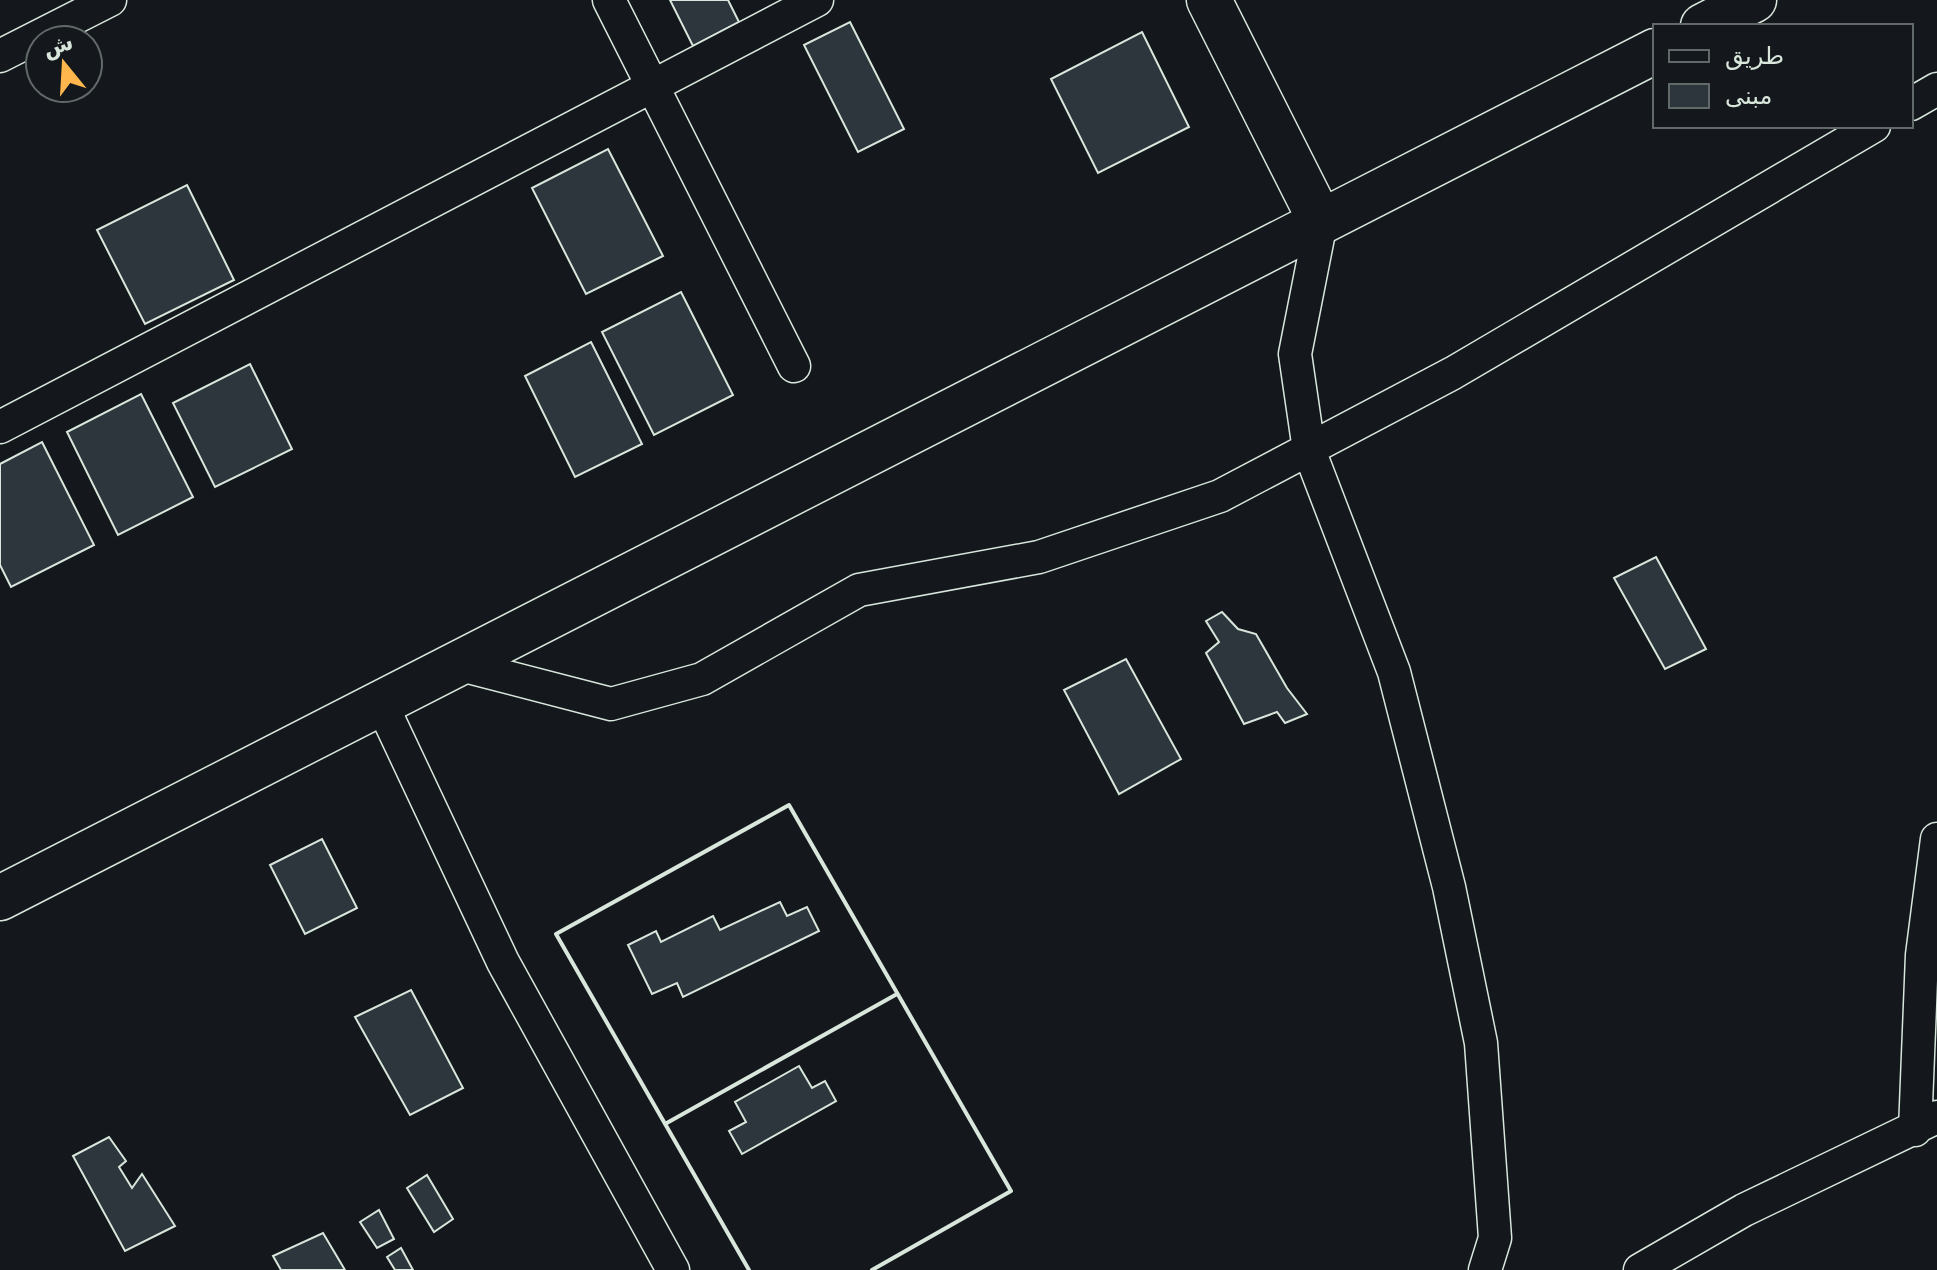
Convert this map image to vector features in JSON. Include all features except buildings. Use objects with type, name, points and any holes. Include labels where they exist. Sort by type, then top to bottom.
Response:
[{"type":"street","points":[[0,56],[110,0]]},
{"type":"street","points":[[609,0],[794,366]]},
{"type":"street","points":[[0,427],[817,0]]},
{"type":"street","points":[[1209,0],[1321,222],[1295,354],[1309,450],[1394,672],[1449,887],[1481,1043],[1495,1238],[1485,1270]]},
{"type":"street","points":[[1707,24],[1754,0]]},
{"type":"street","points":[[0,898],[1653,52]]},
{"type":"street","points":[[1913,103],[1937,89]]},
{"type":"street","points":[[457,664],[611,704],[702,679],[859,590],[1039,557],[1220,496],[1453,373],[1871,128]]},
{"type":"street","points":[[381,703],[503,962],[673,1270]]},
{"type":"street","points":[[1640,1270],[1744,1210],[1926,1123],[1922,955],[1937,839]]},
{"type":"wall","points":[[749,1270],[556,934],[789,805],[1011,1191],[872,1270]]},
{"type":"wall","points":[[665,1124],[897,994]]}]
